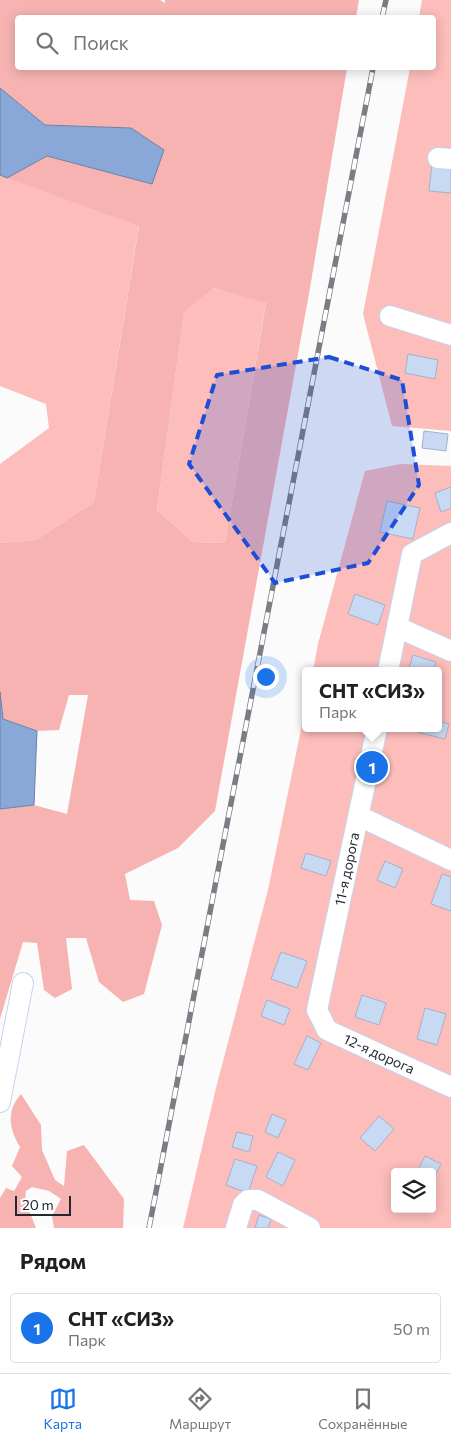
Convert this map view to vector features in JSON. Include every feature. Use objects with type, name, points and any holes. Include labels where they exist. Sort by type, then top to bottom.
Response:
[{"type":"street","points":[[390,316],[451,335]]},
{"type":"street","points":[[389,667],[412,554],[451,533]]},
{"type":"street","points":[[397,627],[451,651]]},
{"type":"street","name":"11-я дорога","points":[[317,1010],[376,732]]},
{"type":"street","points":[[359,816],[451,860]]},
{"type":"street","points":[[0,1102],[23,983]]},
{"type":"street","name":"12-я дорога","points":[[317,1010],[327,1030],[451,1087]]},
{"type":"street","points":[[236,1228],[243,1205],[248,1200],[258,1200],[310,1228]]},
{"type":"highlighted area","points":[[329,357],[402,380],[419,485],[368,563],[275,583],[189,464],[217,375]]},
{"type":"shaded area","points":[[0,0],[160,0],[165,3],[165,0],[359,0],[356,15],[15,15],[15,70],[347,70],[310,288],[215,811],[178,848],[125,874],[130,900],[154,901],[162,925],[144,994],[123,1002],[99,982],[86,938],[66,938],[72,989],[55,998],[44,990],[37,943],[23,942],[0,1019],[0,809],[34,805],[67,814],[88,695],[69,695],[59,730],[37,731],[3,719],[0,692],[0,543],[36,540],[94,502],[139,226],[7,178],[47,156],[152,184],[131,128],[45,125],[0,88]],"holes":[[[214,288],[266,303],[225,543],[193,542],[157,510],[184,312]]]},
{"type":"shaded area","points":[[422,0],[451,0],[451,431],[392,426],[363,314],[410,70],[436,70],[436,15],[419,15]]},
{"type":"shaded area","points":[[0,175],[139,225],[94,502],[36,540],[0,543],[0,464],[49,428],[46,404],[0,386]]},
{"type":"shaded area","points":[[214,288],[266,302],[225,543],[193,542],[157,510],[184,311]]},
{"type":"shaded area","points":[[401,464],[451,466],[451,1228],[183,1228],[216,1088],[268,890],[302,724],[302,732],[442,732],[442,667],[314,667],[318,644],[365,471]]},
{"type":"shaded area","points":[[21,1094],[41,1125],[42,1150],[55,1180],[64,1186],[67,1151],[84,1145],[124,1199],[123,1228],[54,1228],[52,1216],[61,1199],[49,1191],[32,1187],[26,1191],[25,1200],[36,1228],[0,1228],[0,1198],[6,1188],[14,1191],[22,1177],[12,1166],[20,1147],[13,1134],[11,1120],[13,1107]]},
{"type":"water","points":[[0,88],[45,125],[131,128],[164,150],[152,184],[47,156],[7,178],[0,175]]},
{"type":"water","points":[[0,692],[3,719],[37,731],[34,805],[0,809]]},
{"type":"building","points":[[432,163],[451,165],[451,193],[429,191]]},
{"type":"building","points":[[408,354],[438,360],[435,379],[405,373]]},
{"type":"building","points":[[424,431],[448,434],[446,451],[422,448]]},
{"type":"building","points":[[451,487],[451,508],[441,512],[435,493]]},
{"type":"building","points":[[387,501],[420,508],[413,539],[380,532]]},
{"type":"building","points":[[355,594],[385,605],[378,625],[348,614]]},
{"type":"building","points":[[413,655],[436,662],[434,667],[409,667]]},
{"type":"building","points":[[442,722],[449,724],[445,739],[417,732],[442,732]]},
{"type":"building","points":[[306,853],[331,861],[326,876],[301,868]]},
{"type":"building","points":[[385,861],[403,869],[395,888],[377,880]]},
{"type":"building","points":[[442,874],[451,877],[451,911],[431,904]]},
{"type":"building","points":[[281,952],[307,961],[297,988],[271,979]]},
{"type":"building","points":[[362,995],[386,1003],[379,1025],[355,1017]]},
{"type":"building","points":[[267,1000],[290,1009],[284,1025],[261,1016]]},
{"type":"building","points":[[425,1008],[446,1014],[437,1045],[417,1039]]},
{"type":"building","points":[[307,1036],[321,1043],[308,1070],[294,1064]]},
{"type":"building","points":[[272,1114],[286,1120],[278,1138],[265,1132]]},
{"type":"building","points":[[379,1116],[394,1129],[375,1151],[360,1138]]},
{"type":"building","points":[[237,1132],[253,1136],[249,1152],[232,1147]]},
{"type":"building","points":[[278,1152],[295,1160],[283,1186],[266,1177]]},
{"type":"building","points":[[425,1156],[441,1164],[436,1174],[436,1168],[419,1168]]},
{"type":"building","points":[[235,1159],[257,1166],[248,1193],[226,1185]]},
{"type":"building","points":[[259,1215],[271,1219],[268,1228],[255,1228]]},
{"type":"railway","points":[[383,15],[386,0]]},
{"type":"railway","points":[[149,1228],[373,70]]},
{"type":"place","name":"СНТ «СИЗ»","points":[[372,767]]}]
